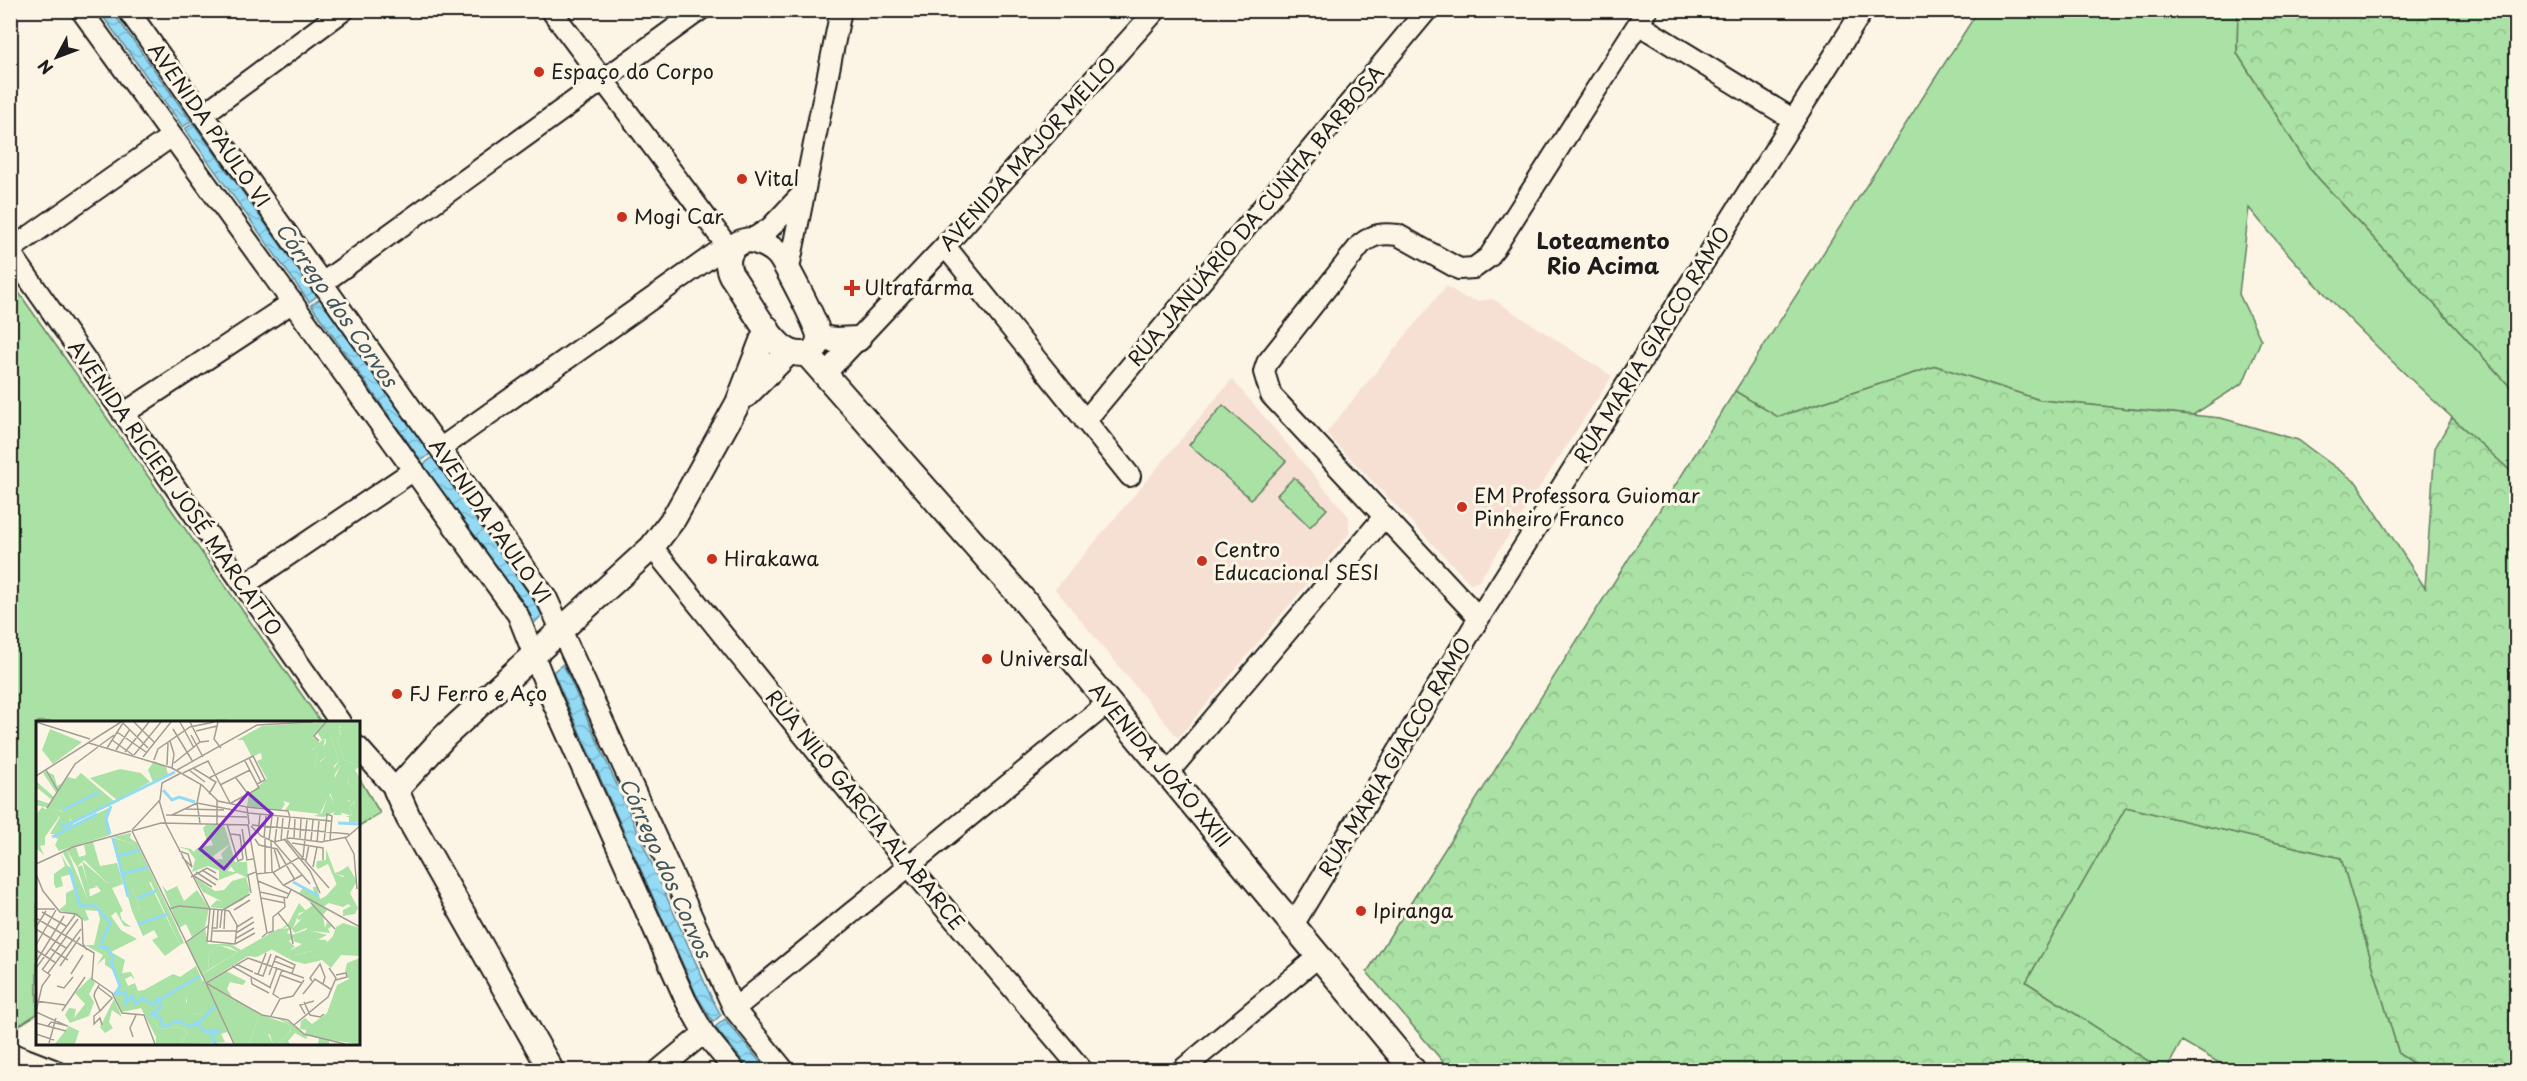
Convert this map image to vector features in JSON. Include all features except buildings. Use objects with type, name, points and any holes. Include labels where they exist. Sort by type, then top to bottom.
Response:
[{"type":"main road","name":"AVENIDA JOÃO XXIII","points":[[805,348],[815,322],[779,256],[770,247],[736,246],[727,264],[731,275],[777,342],[805,348],[825,374],[1021,597],[1413,1071]]},
{"type":"main road","points":[[551,1071],[408,817],[396,790],[445,736],[652,547],[679,509],[738,403],[767,328]]},
{"type":"main road","points":[[738,403],[805,348],[835,340],[858,339]]},
{"type":"street","name":"AVENIDA PAULO VI","points":[[81,10],[518,615],[533,656],[686,1001],[704,1032],[734,1071]]},
{"type":"street","name":"AVENIDA PAULO VI","points":[[128,10],[547,599],[734,1009],[784,1071]]},
{"type":"street","points":[[202,115],[344,10]]},
{"type":"street","name":"AVENIDA JOÃO XXIII","points":[[551,10],[603,80],[736,246]]},
{"type":"street","points":[[321,284],[700,10]]},
{"type":"street","points":[[788,273],[841,10]]},
{"type":"street","name":"AVENIDA MAJOR MELLO","points":[[825,374],[945,246],[1156,10]]},
{"type":"street","name":"RUA JANUÁRIO DA CUNHA BARBOSA","points":[[1086,422],[1427,10]]},
{"type":"street","name":"RUA MARIA GIACCO RAMO","points":[[1293,925],[1479,618],[1863,10]]},
{"type":"street","points":[[1479,618],[1270,395],[1264,372],[1267,363],[1362,244],[1372,236],[1386,233],[1398,235],[1459,269],[1474,268],[1489,257],[1643,17],[1794,120]]},
{"type":"street","points":[[10,251],[172,136]]},
{"type":"street","points":[[441,448],[736,246],[770,228],[803,193]]},
{"type":"street","points":[[945,246],[1130,476]]},
{"type":"street","name":"AVENIDA RICIERI JOSÉ MARCATTO","points":[[10,251],[339,721]]},
{"type":"street","points":[[123,414],[293,302]]},
{"type":"street","points":[[244,585],[414,470]]},
{"type":"street","points":[[1167,774],[1383,518]]},
{"type":"street","name":"RUA NILO GARCIA ALABARCE","points":[[652,547],[909,866],[1082,1071]]},
{"type":"street","points":[[734,1009],[1108,703]]},
{"type":"street","points":[[360,749],[396,790]]},
{"type":"street","points":[[1182,1071],[1318,956]]},
{"type":"street","points":[[659,1071],[704,1032]]},
{"type":"street","points":[[10,1053],[45,1069]]},
{"type":"shaded area","name":"EM Professora Guiomar Pinheiro Franco","points":[[1446,286],[1466,298],[1478,301],[1493,299],[1612,376],[1479,581],[1471,584],[1326,433]]},
{"type":"shaded area","name":"Centro Educacional SESI","points":[[1232,379],[1349,517],[1349,534],[1178,738],[1055,589]]},
{"type":"green space","points":[[1978,11],[2238,11],[2237,53],[2311,170],[2516,393],[2516,476],[2344,314],[2249,208],[2239,294],[2261,340],[2243,383],[2193,415],[2040,400],[1936,366],[1777,417],[1735,391]]},
{"type":"green space","points":[[2238,11],[2516,11],[2516,393],[2311,170],[2237,53]]},
{"type":"green space","points":[[10,280],[320,721],[36,721],[36,1015],[12,1030]]},
{"type":"green space","points":[[1936,366],[2040,400],[2221,418],[2298,440],[2357,483],[2425,588],[2435,448],[2452,418],[2516,476],[2516,1070],[2424,1070],[2399,1054],[2341,858],[2126,807],[2026,982],[2162,1070],[1450,1070],[1367,972],[1735,391],[1778,417]]},
{"type":"green space","points":[[1223,405],[1286,461],[1251,499],[1189,445]]},
{"type":"green space","points":[[1294,477],[1327,509],[1310,527],[1277,495]]},
{"type":"green space","points":[[360,779],[380,813],[360,825]]},
{"type":"green space","points":[[2126,807],[2341,858],[2399,1054],[2424,1070],[2231,1070],[2182,1041],[2166,1070],[2162,1070],[2026,982]]},
{"type":"water","points":[[99,11],[112,11],[191,121],[183,127]]},
{"type":"water","points":[[193,123],[317,296],[309,302],[185,129]]},
{"type":"water","points":[[320,299],[430,454],[421,461],[311,305]]},
{"type":"water","points":[[433,457],[533,599],[542,615],[531,626],[527,614],[423,465]]},
{"type":"water","points":[[563,664],[721,1015],[713,1022],[697,996],[553,672]]},
{"type":"water","points":[[725,1019],[767,1070],[750,1070],[715,1027]]},
{"type":"place","name":"Espaço do Corpo","points":[[539,72]]},
{"type":"place","name":"Vital","points":[[742,179]]},
{"type":"place","name":"Mogi Car","points":[[622,217]]},
{"type":"place","name":"Ultrafarma","points":[[852,288]]},
{"type":"place","name":"EM Professora Guiomar Pinheiro Franco","points":[[1462,507]]},
{"type":"place","name":"Hirakawa","points":[[712,559]]},
{"type":"place","name":"Centro Educacional SESI","points":[[1202,561]]},
{"type":"place","name":"Universal","points":[[987,659]]},
{"type":"place","name":"FJ Ferro e Aço","points":[[397,694]]},
{"type":"place","name":"Ipiranga","points":[[1361,911]]},
{"type":"district","name":"Loteamento Rio Acima","points":[[1603,254]]},
{"type":"water label","name":"Córrego dos Corvos","points":[[336,305]]},
{"type":"water label","name":"Córrego dos Corvos","points":[[665,868]]}]
